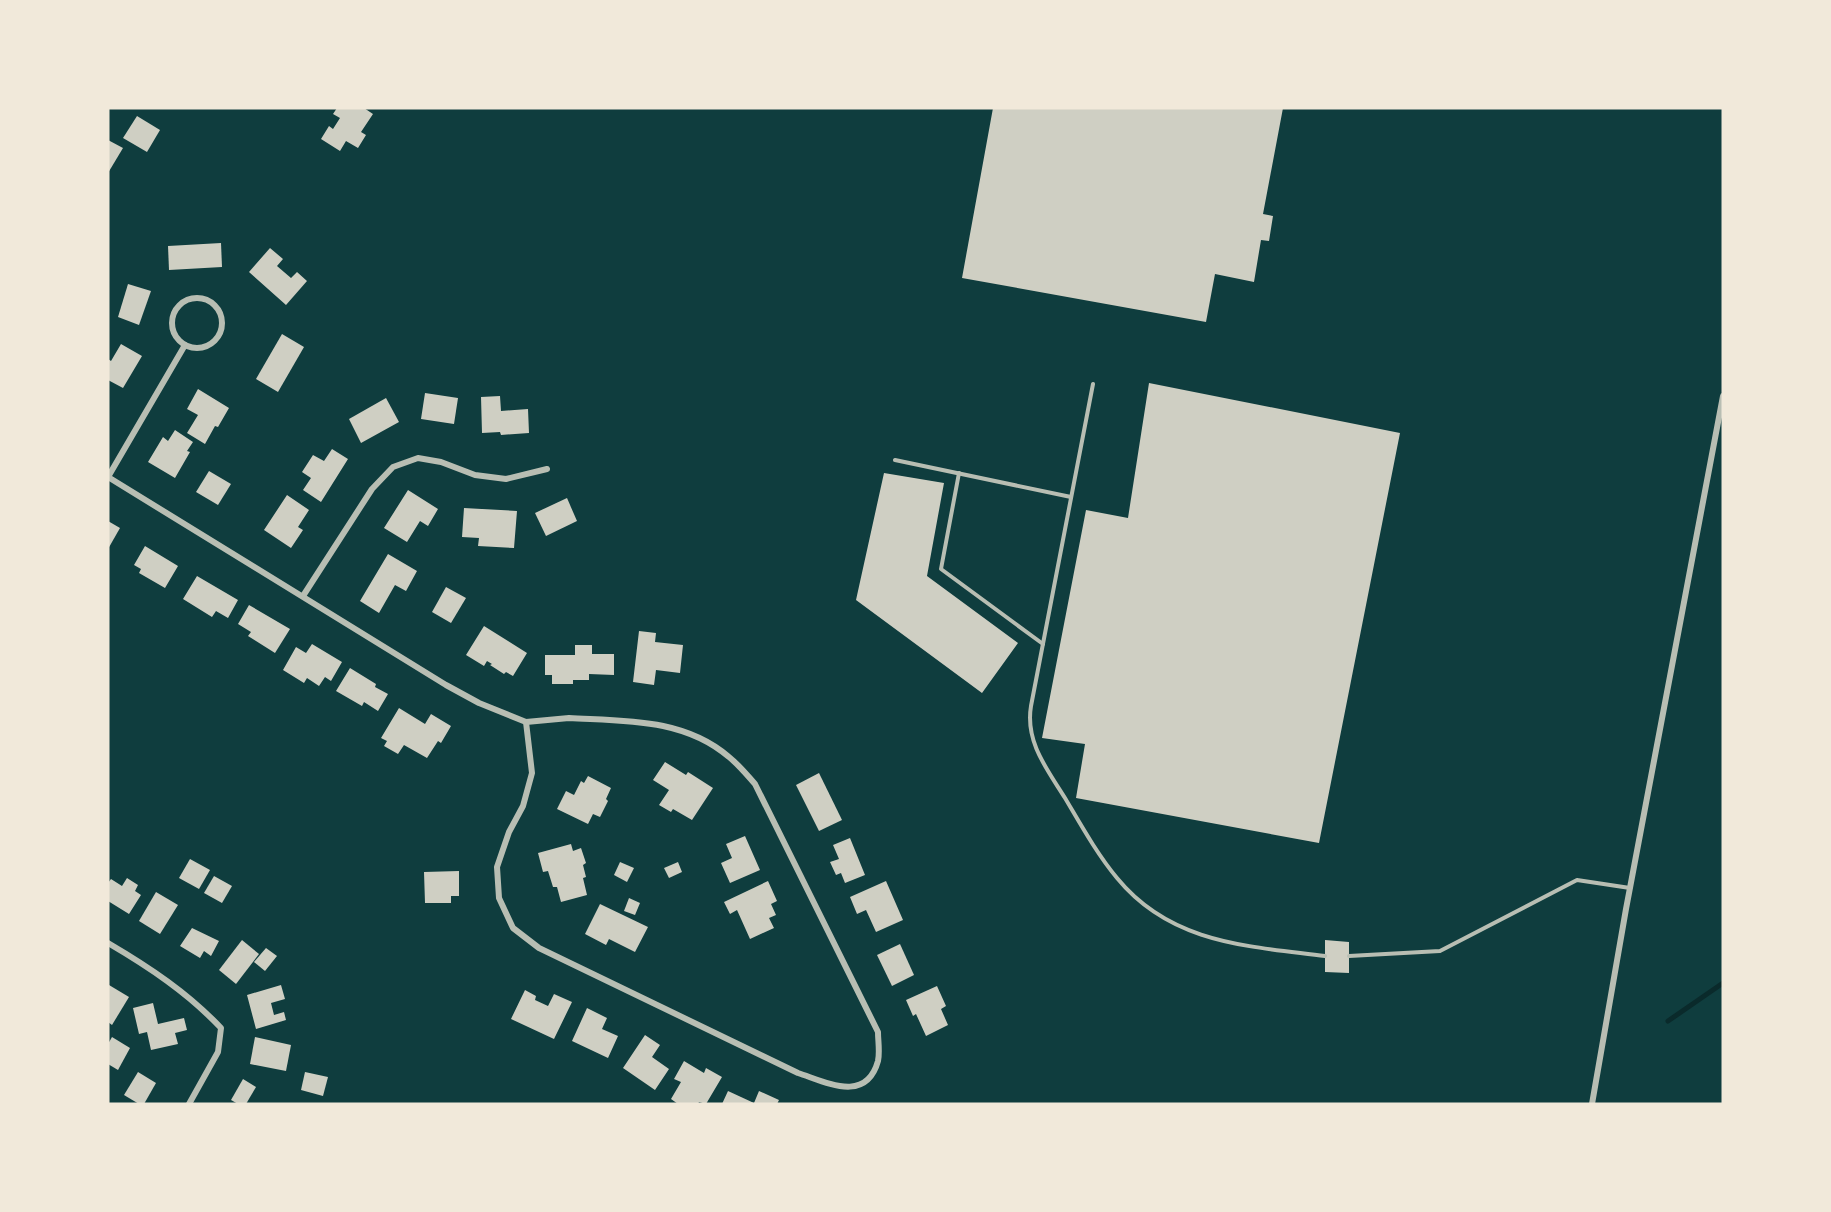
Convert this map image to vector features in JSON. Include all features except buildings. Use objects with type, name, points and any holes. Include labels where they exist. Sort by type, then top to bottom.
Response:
[{"type":"street","points":[[202,299],[209,302],[220,314],[222,323],[216,339],[202,347],[193,348],[185,345],[174,334],[172,327],[175,311],[186,301],[202,299]]},
{"type":"street","points":[[185,345],[108,477],[398,656],[479,703],[526,722],[568,718],[655,723],[694,735],[728,756],[755,784],[878,1032],[879,1059],[872,1076],[858,1086],[841,1087],[798,1073],[539,948],[513,928],[499,898],[497,867],[509,832],[523,806],[532,773],[526,722]]},
{"type":"street","points":[[1592,1104],[1630,888],[1723,396]]},
{"type":"street","points":[[1714,450],[1723,452]]},
{"type":"street","points":[[303,596],[372,489],[393,467],[418,458],[441,462],[475,475],[506,479],[547,469]]},
{"type":"street","points":[[108,943],[200,1005],[221,1028],[218,1052],[189,1104]]},
{"type":"lane","points":[[1093,384],[1029,714],[1034,746],[1104,862],[1119,880],[1153,911],[1194,933],[1238,945],[1325,956]]},
{"type":"lane","points":[[895,460],[1071,497]]},
{"type":"lane","points":[[959,473],[941,569],[1043,645]]},
{"type":"lane","points":[[1349,956],[1440,951],[1577,880],[1630,888]]},
{"type":"waterway","points":[[1668,1021],[1723,983]]}]
